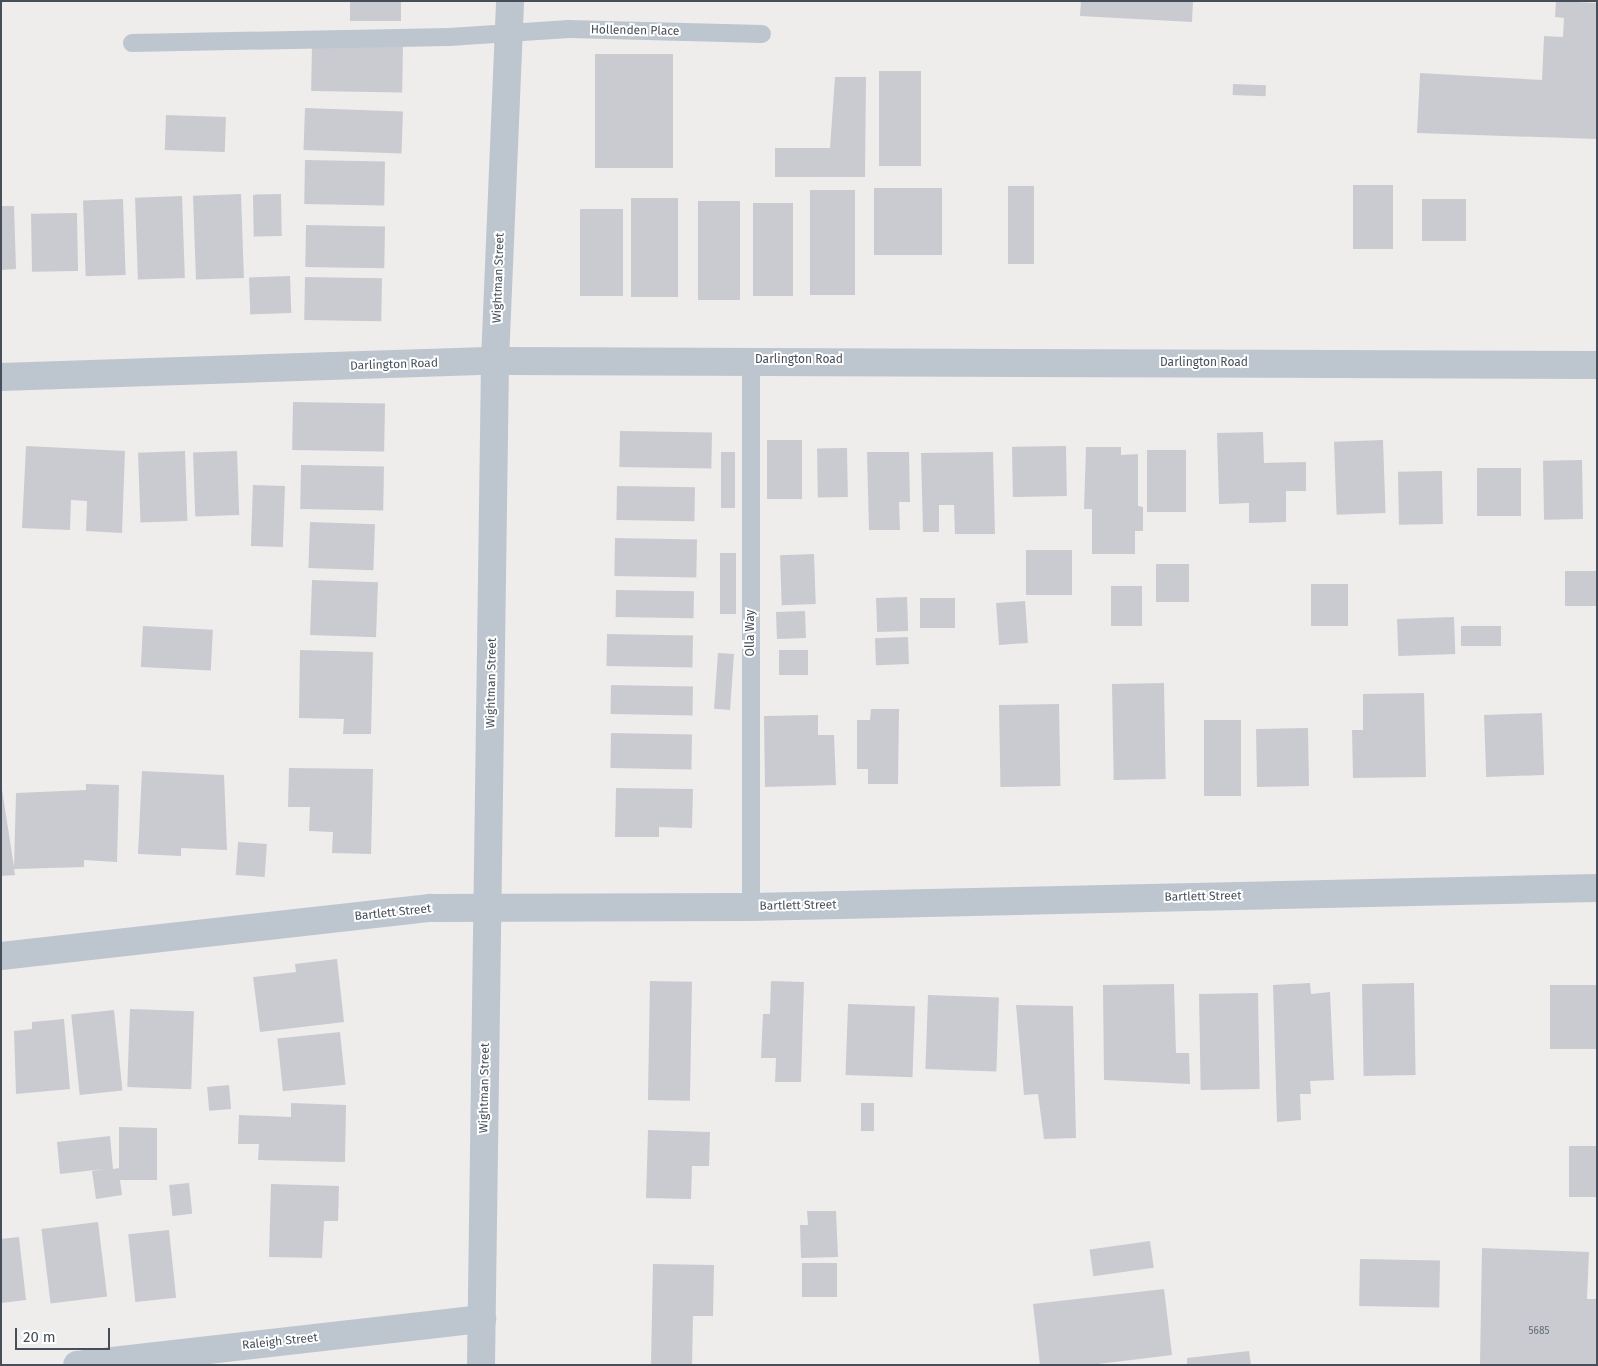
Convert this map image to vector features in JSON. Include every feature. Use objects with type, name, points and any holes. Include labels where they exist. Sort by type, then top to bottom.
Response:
[{"type":"street","name":"Wightman Street","points":[[481,1365],[489,906],[495,361],[510,1]]},
{"type":"street","name":"Darlington Road","points":[[1,377],[495,361],[751,360],[1597,365]]},
{"type":"street","name":"Bartlett Street","points":[[1,956],[430,908],[489,906],[751,907],[1597,888]]},
{"type":"street","name":"Raleigh Street","points":[[77,1365],[482,1319]]},
{"type":"lane","name":"Hollenden Place","points":[[132,43],[449,37],[508,32],[762,34]]},
{"type":"lane","name":"Olla Way","points":[[751,360],[751,907]]},
{"type":"building","points":[[350,1],[401,1],[401,21],[350,21]]},
{"type":"building","points":[[1081,1],[1193,1],[1192,22],[1080,16]]},
{"type":"building","points":[[1556,1],[1597,3],[1597,139],[1417,133],[1420,73],[1542,80],[1544,36],[1563,37],[1564,18],[1555,17]]},
{"type":"building","points":[[312,43],[403,45],[402,93],[311,91]]},
{"type":"building","points":[[595,54],[673,54],[673,168],[595,168]]},
{"type":"building","points":[[879,71],[921,71],[921,166],[879,166]]},
{"type":"building","points":[[835,77],[866,77],[865,177],[775,177],[775,148],[830,148]]},
{"type":"building","points":[[1233,84],[1266,85],[1266,96],[1233,95]]},
{"type":"building","points":[[305,108],[403,111],[401,153],[304,150]]},
{"type":"building","points":[[166,115],[226,117],[225,152],[165,150]]},
{"type":"building","points":[[305,160],[385,161],[384,205],[304,204]]},
{"type":"building","points":[[1353,185],[1393,185],[1393,249],[1353,249]]},
{"type":"building","points":[[1008,186],[1034,186],[1034,264],[1008,264]]},
{"type":"building","points":[[874,188],[942,188],[942,255],[874,255]]},
{"type":"building","points":[[810,190],[855,190],[855,295],[810,295]]},
{"type":"building","points":[[241,194],[244,278],[196,280],[193,196]]},
{"type":"building","points":[[253,194],[281,194],[282,236],[254,236]]},
{"type":"building","points":[[182,196],[185,278],[138,280],[135,198]]},
{"type":"building","points":[[631,198],[678,198],[678,297],[631,297]]},
{"type":"building","points":[[123,199],[126,275],[86,276],[83,200]]},
{"type":"building","points":[[1422,199],[1466,199],[1466,241],[1422,241]]},
{"type":"building","points":[[698,201],[740,201],[740,300],[698,300]]},
{"type":"building","points":[[753,203],[793,203],[793,296],[753,296]]},
{"type":"building","points":[[1,206],[14,206],[16,269],[1,270]]},
{"type":"building","points":[[580,209],[623,209],[623,296],[580,296]]},
{"type":"building","points":[[77,213],[78,271],[32,272],[31,214]]},
{"type":"building","points":[[306,225],[385,226],[384,268],[305,267]]},
{"type":"building","points":[[290,276],[291,313],[250,314],[249,277]]},
{"type":"building","points":[[305,277],[382,278],[381,321],[304,320]]},
{"type":"building","points":[[293,402],[385,404],[384,452],[292,450]]},
{"type":"building","points":[[620,431],[712,433],[711,469],[619,467]]},
{"type":"building","points":[[1263,432],[1264,463],[1306,462],[1306,491],[1286,491],[1286,522],[1249,523],[1249,503],[1219,504],[1217,433]]},
{"type":"building","points":[[767,440],[802,440],[802,499],[767,499]]},
{"type":"building","points":[[1383,440],[1386,513],[1337,515],[1334,442]]},
{"type":"building","points":[[26,446],[125,451],[122,533],[86,531],[87,501],[71,500],[70,530],[22,528]]},
{"type":"building","points":[[1066,446],[1067,496],[1013,497],[1012,447]]},
{"type":"building","points":[[1086,447],[1121,447],[1121,455],[1138,454],[1138,506],[1143,507],[1143,531],[1135,531],[1135,554],[1092,554],[1092,509],[1084,509]]},
{"type":"building","points":[[847,448],[848,497],[818,498],[817,449]]},
{"type":"building","points":[[1147,450],[1186,450],[1186,512],[1147,512]]},
{"type":"building","points":[[185,451],[187,521],[140,523],[138,453]]},
{"type":"building","points":[[237,451],[239,515],[195,516],[193,453]]},
{"type":"building","points":[[721,452],[735,452],[735,508],[721,508]]},
{"type":"building","points":[[867,452],[909,452],[910,502],[899,502],[900,530],[869,530]]},
{"type":"building","points":[[993,452],[995,534],[955,534],[954,505],[939,505],[939,532],[923,532],[921,453]]},
{"type":"building","points":[[1582,460],[1583,519],[1544,520],[1543,461]]},
{"type":"building","points":[[301,465],[384,466],[383,510],[300,509]]},
{"type":"building","points":[[1477,468],[1521,468],[1521,516],[1477,516]]},
{"type":"building","points":[[1442,471],[1443,524],[1399,525],[1398,472]]},
{"type":"building","points":[[253,485],[285,486],[283,547],[251,546]]},
{"type":"building","points":[[617,486],[695,487],[694,521],[616,520]]},
{"type":"building","points":[[310,522],[375,524],[373,570],[308,568]]},
{"type":"building","points":[[615,538],[697,539],[696,577],[614,576]]},
{"type":"building","points":[[1026,550],[1072,550],[1072,595],[1026,595]]},
{"type":"building","points":[[720,553],[736,553],[736,614],[720,614]]},
{"type":"building","points":[[814,554],[816,604],[782,605],[780,555]]},
{"type":"building","points":[[1156,564],[1189,564],[1189,602],[1156,602]]},
{"type":"building","points":[[1565,571],[1597,571],[1597,606],[1565,606]]},
{"type":"building","points":[[312,580],[378,582],[376,637],[310,635]]},
{"type":"building","points":[[1311,584],[1348,584],[1348,626],[1311,626]]},
{"type":"building","points":[[1111,586],[1142,586],[1142,626],[1111,626]]},
{"type":"building","points":[[616,590],[694,591],[694,618],[616,617]]},
{"type":"building","points":[[907,597],[908,631],[877,632],[876,598]]},
{"type":"building","points":[[920,598],[955,598],[955,628],[920,628]]},
{"type":"building","points":[[1025,601],[1028,643],[999,645],[996,603]]},
{"type":"building","points":[[805,611],[806,638],[777,639],[776,612]]},
{"type":"building","points":[[1454,617],[1455,654],[1398,656],[1397,619]]},
{"type":"building","points":[[143,626],[213,630],[211,671],[141,667]]},
{"type":"building","points":[[1461,626],[1501,626],[1501,646],[1461,646]]},
{"type":"building","points":[[607,634],[693,636],[692,667],[606,666]]},
{"type":"building","points":[[908,637],[909,664],[876,665],[875,638]]},
{"type":"building","points":[[300,650],[373,652],[371,734],[343,734],[344,719],[299,718]]},
{"type":"building","points":[[779,650],[808,650],[808,675],[779,675]]},
{"type":"building","points":[[718,653],[734,654],[730,710],[714,709]]},
{"type":"building","points":[[1164,683],[1166,779],[1114,780],[1112,684]]},
{"type":"building","points":[[611,685],[693,686],[692,715],[610,714]]},
{"type":"building","points":[[1424,693],[1426,777],[1353,778],[1352,730],[1363,730],[1363,694]]},
{"type":"building","points":[[1059,704],[1060,786],[1000,787],[999,705]]},
{"type":"building","points":[[871,709],[899,709],[898,784],[868,784],[868,769],[857,769],[857,720],[870,720]]},
{"type":"building","points":[[1542,713],[1544,775],[1486,777],[1484,715]]},
{"type":"building","points":[[818,715],[818,735],[834,735],[836,785],[765,787],[764,716]]},
{"type":"building","points":[[1204,720],[1241,720],[1241,796],[1204,796]]},
{"type":"building","points":[[1308,728],[1309,786],[1257,787],[1256,729]]},
{"type":"building","points":[[611,733],[692,734],[691,769],[610,768]]},
{"type":"building","points":[[289,768],[373,769],[371,854],[332,853],[333,832],[309,831],[310,807],[288,807]]},
{"type":"building","points":[[142,771],[224,775],[227,850],[181,848],[181,856],[138,854]]},
{"type":"building","points":[[1,783],[14,867],[16,793],[86,790],[86,784],[119,785],[117,862],[84,860],[84,867],[14,869],[15,875],[1,876]]},
{"type":"building","points":[[616,788],[693,789],[692,828],[659,827],[659,837],[615,837]]},
{"type":"building","points":[[238,842],[267,844],[265,877],[236,875]]},
{"type":"building","points":[[337,959],[344,1022],[260,1032],[253,977],[296,972],[295,964]]},
{"type":"building","points":[[650,981],[692,982],[690,1101],[648,1100]]},
{"type":"building","points":[[771,981],[804,982],[801,1082],[775,1082],[776,1058],[761,1058],[763,1014],[770,1014]]},
{"type":"building","points":[[1310,983],[1311,994],[1330,992],[1334,1080],[1310,1081],[1311,1094],[1300,1094],[1301,1120],[1277,1122],[1273,985]]},
{"type":"building","points":[[1414,983],[1416,1075],[1364,1076],[1362,984]]},
{"type":"building","points":[[1174,984],[1176,1053],[1189,1053],[1190,1084],[1104,1080],[1103,985]]},
{"type":"building","points":[[1550,985],[1597,985],[1597,1049],[1550,1049]]},
{"type":"building","points":[[1258,993],[1260,1089],[1201,1090],[1199,994]]},
{"type":"building","points":[[928,995],[999,997],[996,1071],[925,1069]]},
{"type":"building","points":[[848,1004],[915,1006],[912,1077],[846,1075]]},
{"type":"building","points":[[1016,1005],[1073,1006],[1076,1138],[1044,1139],[1038,1094],[1024,1095]]},
{"type":"building","points":[[130,1009],[194,1011],[191,1089],[127,1087]]},
{"type":"building","points":[[114,1010],[122,1091],[80,1095],[71,1014]]},
{"type":"building","points":[[64,1019],[70,1089],[16,1094],[14,1031],[32,1029],[32,1022]]},
{"type":"building","points":[[340,1032],[346,1085],[283,1091],[277,1039]]},
{"type":"building","points":[[229,1085],[231,1109],[209,1111],[207,1087]]},
{"type":"building","points":[[291,1103],[346,1105],[345,1162],[258,1160],[259,1144],[238,1144],[239,1115],[291,1117]]},
{"type":"building","points":[[861,1103],[874,1103],[874,1131],[861,1131]]},
{"type":"building","points":[[119,1127],[157,1128],[157,1180],[120,1180],[122,1195],[96,1199],[92,1171],[104,1169],[60,1174],[57,1142],[110,1136],[113,1169],[119,1168]]},
{"type":"building","points":[[648,1130],[710,1132],[709,1166],[692,1166],[691,1199],[646,1198]]},
{"type":"building","points":[[1569,1146],[1597,1146],[1597,1197],[1569,1197]]},
{"type":"building","points":[[189,1183],[192,1214],[172,1216],[169,1185]]},
{"type":"building","points":[[271,1184],[339,1186],[338,1221],[324,1221],[322,1258],[269,1257]]},
{"type":"building","points":[[807,1211],[836,1211],[838,1257],[801,1258],[800,1225],[808,1225]]},
{"type":"building","points":[[98,1222],[107,1296],[51,1303],[41,1229]]},
{"type":"building","points":[[169,1230],[176,1298],[135,1302],[128,1234]]},
{"type":"building","points":[[19,1237],[26,1300],[1,1303],[1,1239]]},
{"type":"building","points":[[1150,1241],[1154,1268],[1093,1276],[1090,1249]]},
{"type":"building","points":[[1482,1248],[1589,1252],[1587,1299],[1597,1299],[1597,1365],[1480,1365]]},
{"type":"building","points":[[1360,1259],[1440,1260],[1439,1307],[1359,1306]]},
{"type":"building","points":[[802,1263],[837,1263],[837,1297],[802,1297]]},
{"type":"building","points":[[653,1264],[714,1265],[713,1316],[693,1316],[692,1365],[651,1365]]},
{"type":"building","points":[[1164,1289],[1172,1355],[1090,1365],[1040,1365],[1033,1304]]},
{"type":"building","points":[[1249,1351],[1251,1365],[1187,1365],[1187,1358]]}]
